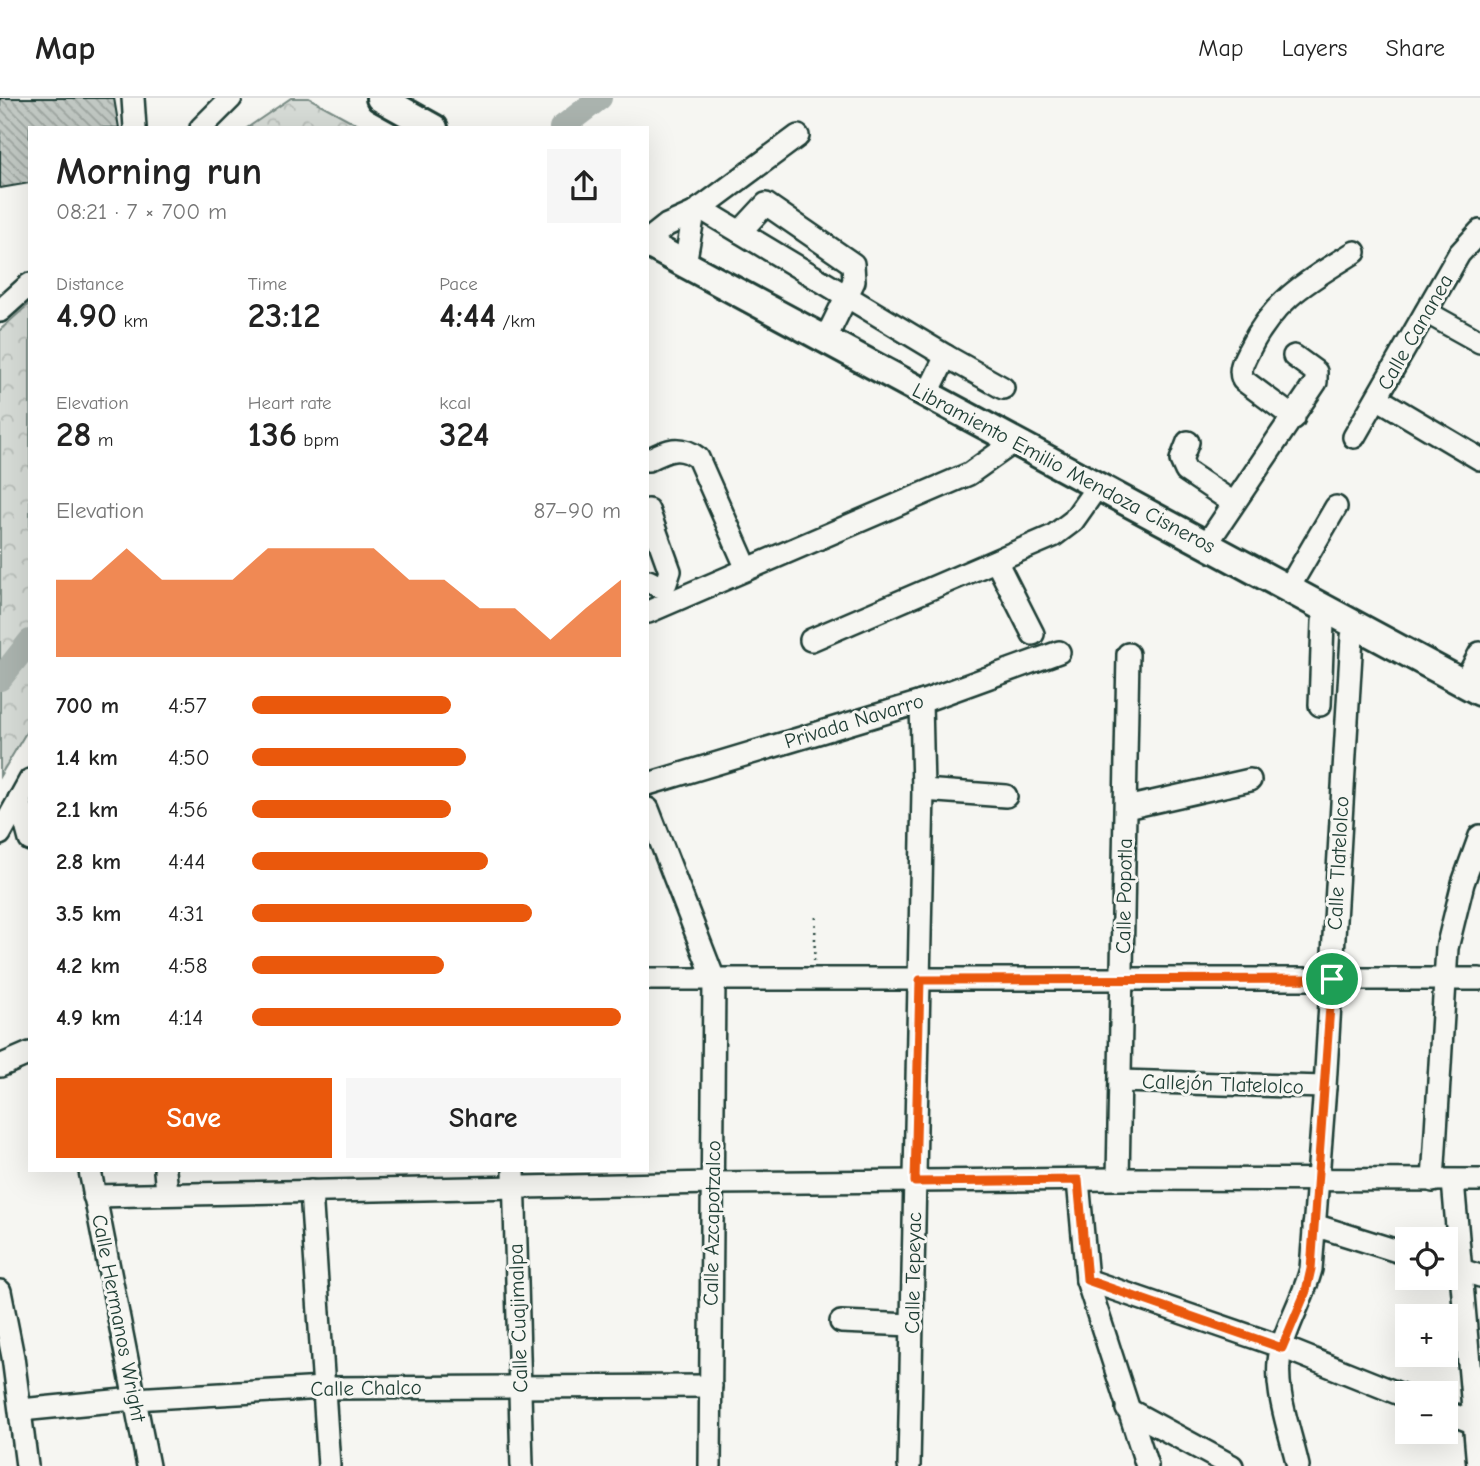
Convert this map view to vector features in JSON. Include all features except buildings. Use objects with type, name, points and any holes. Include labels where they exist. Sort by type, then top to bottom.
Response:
[{"type":"main road","points":[[380,98],[430,126]]},
{"type":"main road","name":"Libramiento Emilio Mendoza Cisneros","points":[[649,243],[1472,688]]},
{"type":"street","points":[[133,98],[135,126]]},
{"type":"street","points":[[203,126],[230,98]]},
{"type":"street","points":[[649,241],[667,225],[697,210],[799,136]]},
{"type":"street","points":[[737,181],[765,204],[853,264],[855,281],[825,340]]},
{"type":"street","points":[[740,232],[765,204]]},
{"type":"street","points":[[697,210],[740,232],[1003,388]]},
{"type":"street","points":[[685,264],[697,210]]},
{"type":"street","name":"Calle Cananea","points":[[1354,437],[1459,254],[1480,231]]},
{"type":"street","points":[[1294,418],[1243,380],[1241,367],[1265,320],[1276,307],[1291,292],[1355,252]]},
{"type":"street","points":[[0,311],[28,286]]},
{"type":"street","points":[[1426,312],[1480,342]]},
{"type":"street","points":[[927,395],[946,356]]},
{"type":"street","points":[[1206,545],[1232,502],[1294,418],[1317,377],[1312,368],[1294,356]]},
{"type":"street","points":[[1377,398],[1477,450]]},
{"type":"street","points":[[649,612],[969,474],[1014,442]]},
{"type":"street","points":[[1188,442],[1181,460],[1185,471],[1232,502]]},
{"type":"street","points":[[649,460],[677,448],[688,450],[698,458],[747,569]]},
{"type":"street","points":[[811,640],[1065,529],[1089,502],[1097,486]]},
{"type":"street","points":[[1288,589],[1336,507]]},
{"type":"street","points":[[649,513],[670,571],[666,583],[658,586],[649,582]]},
{"type":"street","points":[[996,561],[1033,634]]},
{"type":"street","points":[[1320,705],[1323,622],[1329,611]]},
{"type":"street","name":"Calle Tlatelolco","points":[[1298,1466],[1279,1383],[1282,1348],[1306,1291],[1319,1179],[1352,637],[1358,627]]},
{"type":"street","name":"Privada Navarro","points":[[649,784],[921,702],[1059,652]]},
{"type":"street","points":[[1472,688],[1480,653]]},
{"type":"street","name":"Calle Popotla","points":[[1118,1179],[1128,654]]},
{"type":"street","name":"Calle Tepeyac","points":[[909,1466],[923,790],[921,702]]},
{"type":"street","points":[[1126,808],[1250,780]]},
{"type":"street","points":[[0,834],[28,783]]},
{"type":"street","points":[[923,790],[1006,796]]},
{"type":"street","points":[[19,799],[28,833]]},
{"type":"street","name":"Calle Azcapotzalco","points":[[649,812],[714,979],[710,1466]]},
{"type":"street","points":[[1478,1466],[1462,1271],[1443,1181],[1445,979],[1453,919],[1480,836]]},
{"type":"street","points":[[649,979],[1480,979]]},
{"type":"street","points":[[0,1066],[28,1054]]},
{"type":"street","name":"Callejón Tlatelolco","points":[[1121,1081],[1325,1087]]},
{"type":"street","name":"Calle Hermanos Wright","points":[[90,1172],[148,1466]]},
{"type":"street","points":[[164,1172],[167,1192]]},
{"type":"street","points":[[94,1196],[167,1192],[311,1191],[348,1180],[514,1179],[713,1184],[1118,1179],[1480,1180]]},
{"type":"street","name":"Calle Cuajimalpa","points":[[514,1179],[522,1466]]},
{"type":"street","points":[[1078,1180],[1087,1280],[1147,1466]]},
{"type":"street","points":[[311,1191],[329,1466]]},
{"type":"street","points":[[1314,1225],[1395,1250]]},
{"type":"street","points":[[1087,1280],[1282,1348],[1395,1392]]},
{"type":"street","points":[[0,1290],[5,1341],[21,1410],[27,1466]]},
{"type":"street","points":[[841,1322],[912,1325]]},
{"type":"street","name":"Calle Chalco","points":[[21,1410],[134,1399],[324,1388],[711,1386]]},
{"type":"street","points":[[1127,1409],[1233,1466]]},
{"type":"street","points":[[1458,1417],[1476,1424]]},
{"type":"path","points":[[813,979],[816,915]]},
{"type":"green space","points":[[291,98],[309,98],[360,126],[250,126]]},
{"type":"green space","points":[[28,305],[28,729],[0,776],[0,330]]},
{"type":"waterway","points":[[564,126],[600,98]]},
{"type":"waterway","points":[[0,679],[28,644]]},
{"type":"route","points":[[1332,979],[1311,1269],[1306,1291],[1282,1348],[1087,1280],[1078,1180],[915,1182],[920,980],[1332,979]]}]
